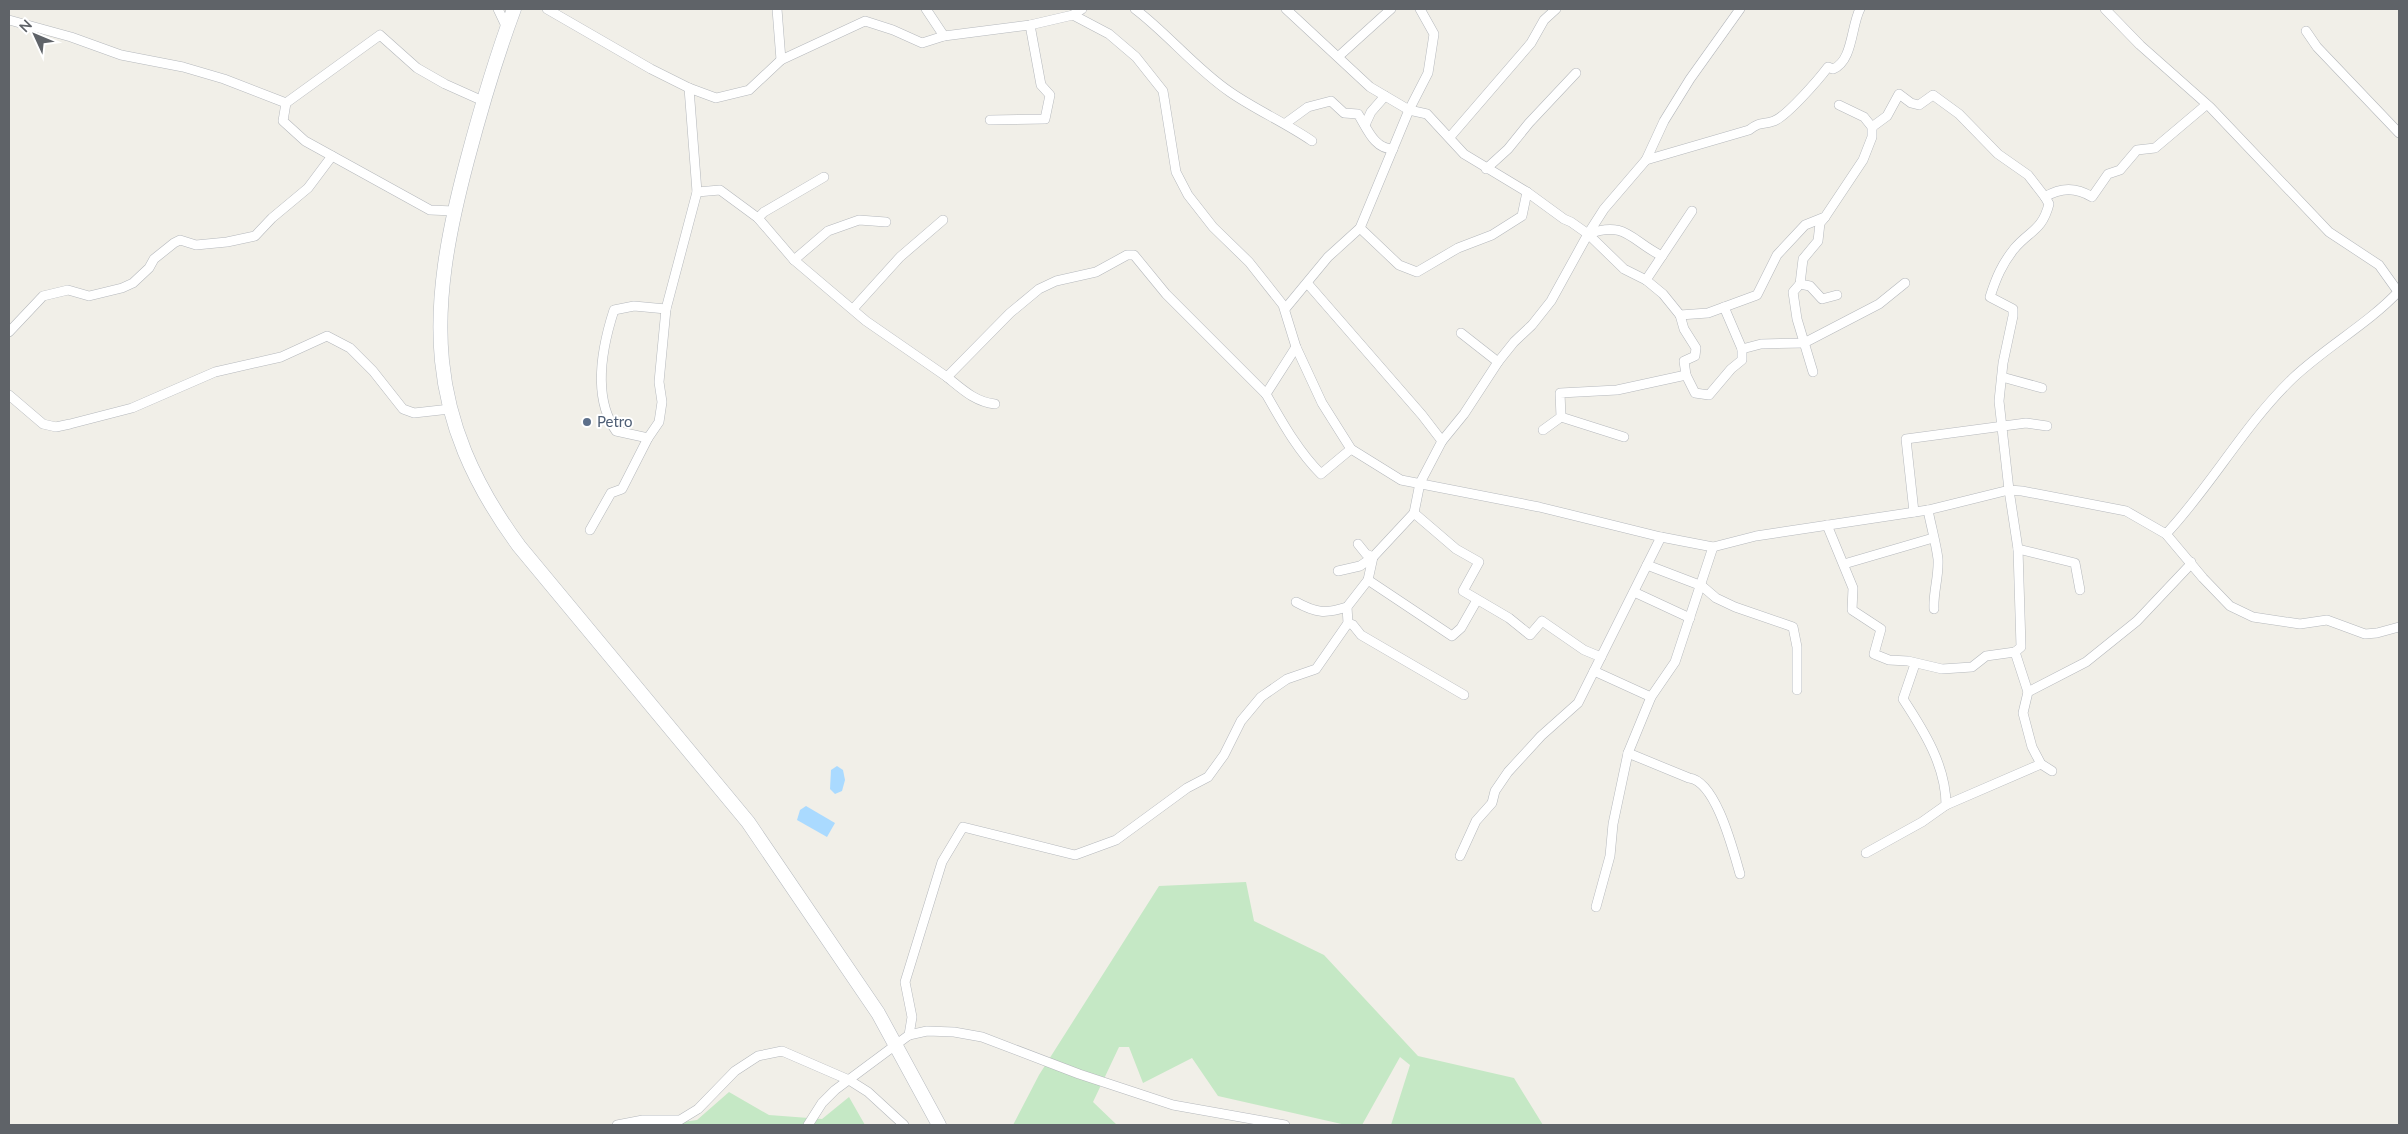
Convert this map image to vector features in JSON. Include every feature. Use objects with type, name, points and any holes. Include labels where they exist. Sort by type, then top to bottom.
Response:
[{"type":"main road","points":[[514,9],[492,66],[454,211],[439,322],[442,367],[457,434],[473,474],[494,511],[519,546],[748,822],[878,1013],[939,1125]]},
{"type":"street","points":[[498,9],[507,28]]},
{"type":"street","points":[[547,9],[618,48],[651,69],[688,88],[716,98],[749,90],[781,60],[865,21],[893,30],[922,43],[944,36],[1030,25],[1073,15],[1082,9]]},
{"type":"street","points":[[777,9],[781,60]]},
{"type":"street","points":[[926,9],[944,36]]},
{"type":"street","points":[[1135,9],[1229,92],[1286,123],[1312,141]]},
{"type":"street","points":[[1286,9],[1339,56],[1370,87],[1409,110],[1427,114],[1464,154],[1527,192],[1546,207],[1588,234],[1624,269],[1646,280],[1664,294],[1680,314],[1684,329],[1696,348],[1695,356],[1684,361],[1686,375],[1695,393],[1709,395],[1731,369],[1742,360],[1742,349],[1724,307]]},
{"type":"street","points":[[1339,56],[1391,9]]},
{"type":"street","points":[[1285,309],[1308,284],[1328,257],[1360,228],[1409,110],[1428,74],[1434,34],[1420,9]]},
{"type":"street","points":[[1450,137],[1531,43],[1544,20],[1556,9]]},
{"type":"street","points":[[1338,571],[1360,566],[1373,557],[1414,513],[1420,483],[1442,441],[1464,414],[1498,362],[1514,342],[1532,325],[1550,301],[1604,209],[1646,160],[1664,121],[1690,80],[1740,9]]},
{"type":"street","points":[[1646,160],[1749,130],[1760,122],[1775,120],[1807,93],[1828,67],[1833,69],[1841,63],[1850,46],[1850,38],[1860,9]]},
{"type":"street","points":[[2105,9],[2140,45],[2206,105],[2329,232],[2379,265],[2399,292],[2369,320],[2294,377],[2237,440],[2190,509],[2166,534]]},
{"type":"street","points":[[1073,15],[1109,34],[1136,58],[1163,92],[1176,172],[1188,195],[1213,227],[1249,262],[1285,309],[1296,347],[1322,403],[1351,449],[1401,480],[1539,506],[1661,537],[1713,547],[1756,536],[1928,510],[2009,490],[2022,491],[2126,511],[2166,534],[2203,578],[2230,606],[2253,617],[2300,624],[2327,620],[2365,634],[2377,633],[2399,626]]},
{"type":"street","points":[[9,20],[71,37],[121,55],[183,67],[224,79],[286,103]]},
{"type":"street","points":[[990,120],[1045,119],[1050,95],[1041,85],[1030,25]]},
{"type":"street","points":[[2306,31],[2318,48],[2399,133]]},
{"type":"street","points":[[454,211],[430,210],[305,141],[283,121],[286,103],[380,35],[417,68],[445,84],[483,101]]},
{"type":"street","points":[[1486,169],[1508,149],[1529,122],[1576,73]]},
{"type":"street","points":[[590,530],[611,493],[622,489],[648,438],[659,422],[662,402],[659,382],[666,309],[697,192],[688,88]]},
{"type":"street","points":[[1826,525],[1853,588],[1852,610],[1881,629],[1874,654],[1889,660],[1908,661],[1942,669],[1972,667],[1986,656],[2016,652],[2021,647],[2018,549],[1999,401],[2013,309],[1990,297],[2001,266],[2016,247],[2046,219],[2049,204],[2028,175],[1998,154],[1959,114],[1933,95],[1919,105],[1911,103],[1899,94],[1887,116],[1872,127]]},
{"type":"street","points":[[1365,125],[1371,112],[1385,96]]},
{"type":"street","points":[[1286,123],[1308,107],[1331,102],[1344,113],[1358,114],[1376,143],[1386,149],[1393,149]]},
{"type":"street","points":[[1813,372],[1804,343],[1793,292],[1800,284],[1803,259],[1818,241],[1820,223],[1863,160],[1872,137],[1872,127],[1864,117],[1839,105]]},
{"type":"street","points":[[2045,197],[2061,189],[2084,192],[2092,197],[2108,174],[2120,170],[2137,150],[2156,148],[2206,105]]},
{"type":"street","points":[[9,332],[43,296],[68,290],[89,296],[122,288],[133,283],[140,278],[158,254],[174,242],[180,240],[196,245],[227,242],[255,236],[272,218],[308,188],[332,156]]},
{"type":"street","points":[[758,218],[764,212],[824,176]]},
{"type":"street","points":[[697,192],[720,190],[758,218],[794,260],[853,309],[909,352],[973,397],[984,403],[995,404]]},
{"type":"street","points":[[1360,228],[1399,265],[1417,272],[1458,248],[1492,235],[1522,216],[1527,192]]},
{"type":"street","points":[[1646,280],[1692,211]]},
{"type":"street","points":[[1680,314],[1708,313],[1757,295],[1777,255],[1805,225],[1825,217]]},
{"type":"street","points":[[794,260],[828,231],[859,220],[886,222]]},
{"type":"street","points":[[853,309],[900,257],[943,220]]},
{"type":"street","points":[[1588,234],[1605,227],[1625,232],[1662,256]]},
{"type":"street","points":[[947,378],[1010,313],[1039,289],[1056,282],[1096,272],[1127,255],[1134,255],[1166,294],[1266,394],[1285,429],[1321,474],[1351,449]]},
{"type":"street","points":[[1742,349],[1761,344],[1804,343],[1879,304],[1906,283]]},
{"type":"street","points":[[1308,284],[1422,415],[1442,441]]},
{"type":"street","points":[[1800,284],[1810,286],[1822,298],[1837,295]]},
{"type":"street","points":[[648,438],[616,431],[606,417],[602,402],[604,342],[614,310],[634,306],[666,309]]},
{"type":"street","points":[[1461,333],[1498,362]]},
{"type":"street","points":[[9,395],[43,424],[56,427],[132,408],[215,372],[281,357],[327,336],[350,348],[373,371],[404,409],[414,413],[450,409]]},
{"type":"street","points":[[1266,394],[1296,347]]},
{"type":"street","points":[[1561,417],[1560,393],[1617,390],[1686,375]]},
{"type":"street","points":[[2002,377],[2042,388]]},
{"type":"street","points":[[1543,430],[1561,417]]},
{"type":"street","points":[[1561,417],[1624,437]]},
{"type":"street","points":[[1914,512],[1906,439],[2002,426],[2026,424],[2047,426]]},
{"type":"street","points":[[1928,510],[1938,558],[1938,576],[1933,594],[1934,609]]},
{"type":"street","points":[[1414,513],[1456,549],[1479,562],[1463,591],[1509,618],[1530,635],[1542,620],[1584,650],[1601,657]]},
{"type":"street","points":[[1460,856],[1476,821],[1492,803],[1496,791],[1506,776],[1542,736],[1578,703],[1661,537]]},
{"type":"street","points":[[1844,564],[1933,538]]},
{"type":"street","points":[[1358,544],[1366,554],[1373,557]]},
{"type":"street","points":[[1596,907],[1610,856],[1613,824],[1628,753],[1651,697],[1675,662],[1702,586],[1713,547]]},
{"type":"street","points":[[2018,549],[2075,563],[2080,590]]},
{"type":"street","points":[[909,1035],[912,1017],[904,982],[942,862],[963,827],[1075,854],[1116,840],[1187,788],[1208,777],[1224,755],[1241,721],[1254,704],[1287,679],[1316,669],[1348,623],[1348,607],[1368,580],[1373,557]]},
{"type":"street","points":[[2028,692],[2086,662],[2137,621],[2191,562]]},
{"type":"street","points":[[1647,564],[1702,586],[1716,598],[1735,607],[1793,628],[1797,647],[1797,690]]},
{"type":"street","points":[[1368,580],[1452,636],[1461,628],[1477,600]]},
{"type":"street","points":[[1634,592],[1690,618]]},
{"type":"street","points":[[1296,602],[1319,612],[1348,607]]},
{"type":"street","points":[[1348,623],[1353,625],[1361,635],[1464,695]]},
{"type":"street","points":[[2016,652],[2028,692],[2023,713],[2032,747],[2041,764],[2052,771]]},
{"type":"street","points":[[1915,664],[1903,699],[1926,734],[1933,750],[1946,786],[1946,805]]},
{"type":"street","points":[[1594,672],[1651,697]]},
{"type":"street","points":[[1628,753],[1689,778],[1696,779],[1706,787],[1731,842],[1740,874]]},
{"type":"street","points":[[1866,853],[1922,822],[1946,805],[2041,764]]},
{"type":"street","points":[[808,1125],[822,1103],[849,1080],[909,1035],[927,1031],[954,1032],[982,1037],[1079,1074],[1173,1105],[1286,1125]]},
{"type":"street","points":[[617,1125],[643,1120],[680,1120],[698,1109],[735,1071],[758,1056],[782,1051],[849,1080],[868,1092],[904,1125]]},
{"type":"green space","points":[[1246,882],[1254,921],[1324,955],[1418,1056],[1514,1078],[1543,1125],[1391,1125],[1410,1065],[1400,1057],[1362,1125],[1346,1125],[1218,1096],[1192,1058],[1143,1083],[1129,1047],[1119,1047],[1093,1102],[1117,1125],[1013,1125],[1039,1075],[1159,886]]},
{"type":"green space","points":[[729,1092],[769,1115],[822,1119],[849,1097],[865,1125],[661,1125],[697,1120]]},
{"type":"water","points":[[837,766],[843,770],[845,780],[842,791],[835,794],[830,789],[831,770]]},
{"type":"water","points":[[806,806],[835,823],[827,837],[797,820],[800,810]]},
{"type":"place","name":"Petro","points":[[587,422]]}]
